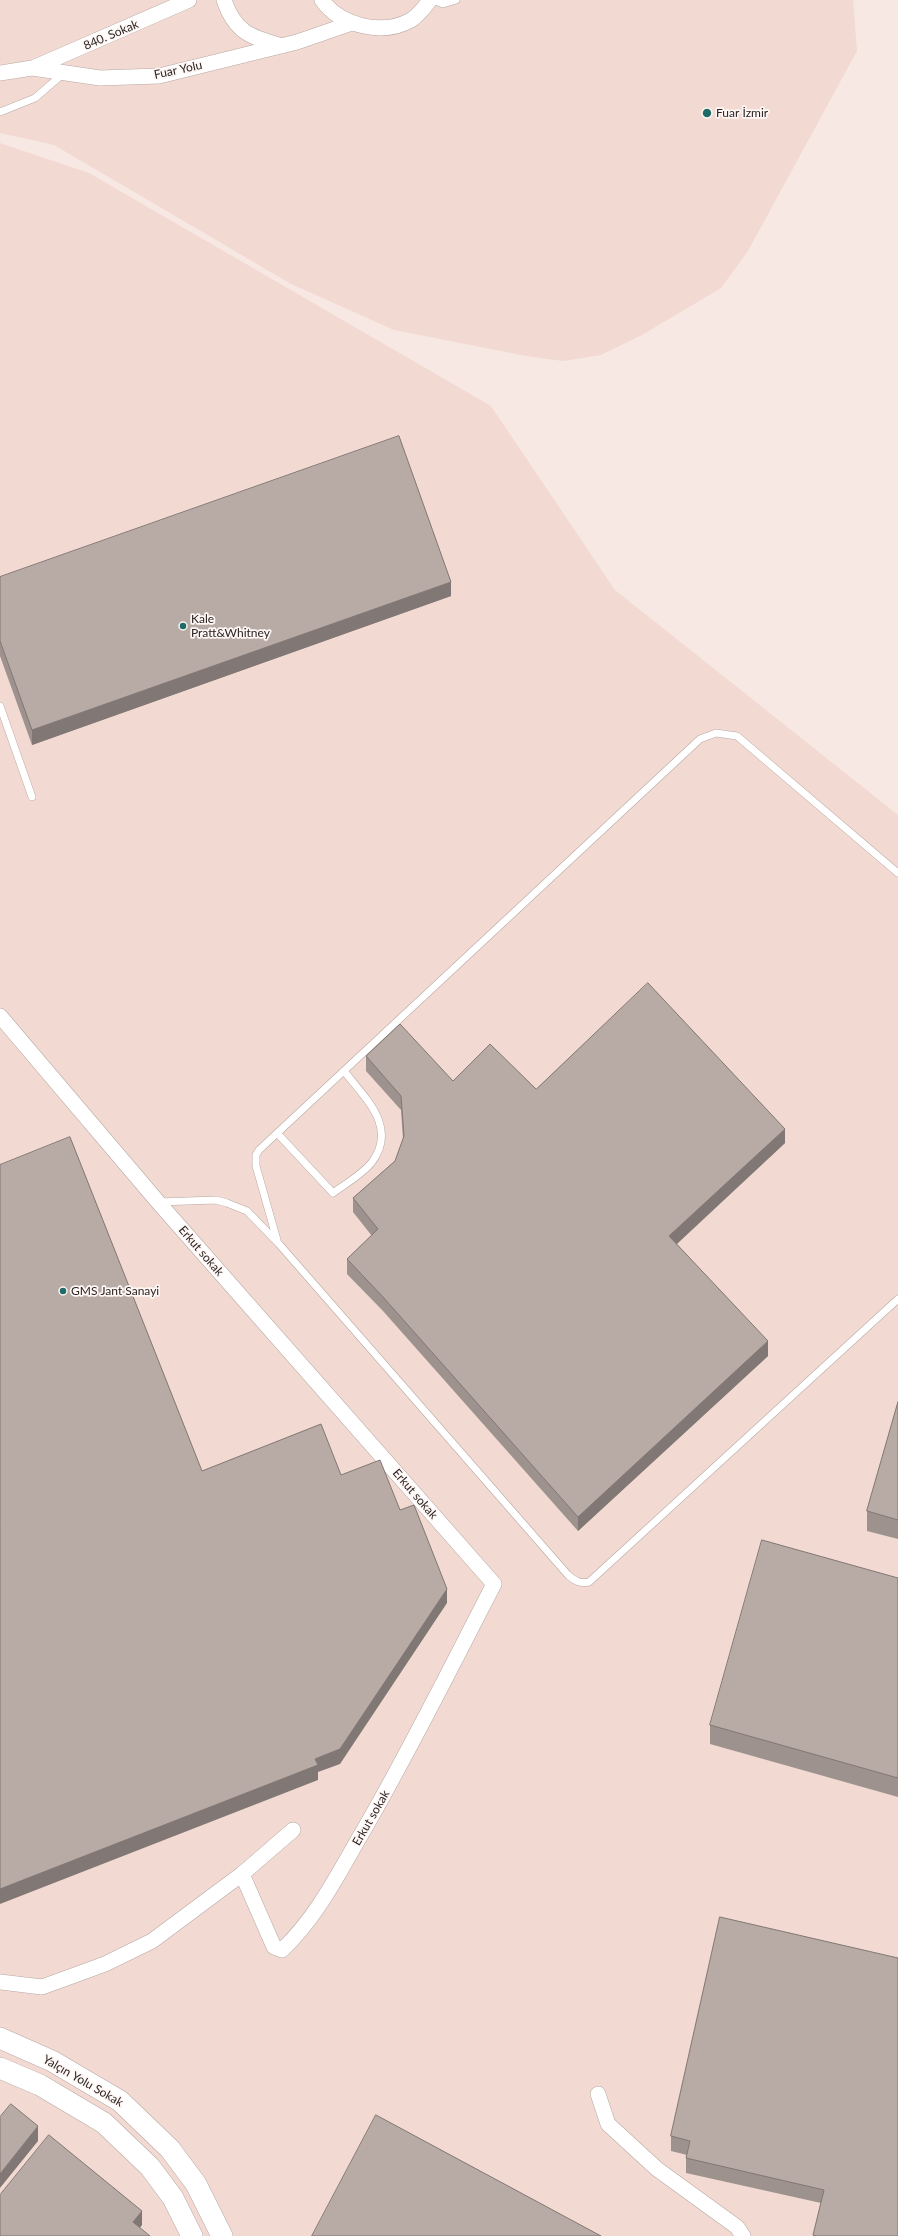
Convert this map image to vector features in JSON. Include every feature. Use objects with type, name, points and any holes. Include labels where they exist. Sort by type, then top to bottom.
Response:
[{"type":"street","name":"840. Sokak","points":[[32,68],[189,0]]},
{"type":"street","points":[[224,0],[230,17],[243,30],[256,38],[282,46]]},
{"type":"street","points":[[322,0],[336,15],[352,23],[388,26],[410,20],[423,10],[430,0]]},
{"type":"street","name":"Fuar Yolu","points":[[0,73],[32,68],[100,78],[159,76],[282,46],[352,23]]},
{"type":"street","name":"Erkut sokak","points":[[0,1016],[158,1202],[494,1584],[383,1796],[325,1897],[301,1932],[282,1950],[274,1948],[242,1874]]},
{"type":"street","points":[[0,1982],[42,1987],[105,1964],[152,1941],[242,1874],[293,1830]]},
{"type":"street","name":"Yalçın Yolu Sokak","points":[[0,2038],[52,2061],[120,2101],[170,2149],[196,2184],[222,2236]]},
{"type":"street","points":[[0,2068],[40,2085],[104,2123],[150,2167],[173,2198],[192,2236]]},
{"type":"street","points":[[598,2094],[608,2124],[657,2169],[737,2227],[743,2236]]},
{"type":"lane","points":[[434,0],[443,4],[456,0]]},
{"type":"lane","points":[[0,112],[35,98],[64,73]]},
{"type":"lane","points":[[0,706],[32,797]]},
{"type":"lane","points":[[278,1244],[264,1200],[256,1160],[259,1150],[700,739],[716,733],[737,736],[898,873]]},
{"type":"lane","points":[[277,1133],[333,1193],[371,1162],[381,1145],[381,1122],[344,1072]]},
{"type":"lane","points":[[158,1202],[216,1200],[227,1202],[247,1211],[278,1244],[568,1575],[583,1583],[589,1582],[898,1299]]},
{"type":"shaded area","points":[[0,0],[853,0],[857,51],[748,251],[721,288],[642,335],[601,355],[563,361],[526,356],[394,330],[291,284],[54,145],[0,133]]},
{"type":"shaded area","points":[[0,143],[89,173],[491,406],[615,590],[898,815],[898,2236],[0,2236]]},
{"type":"building","name":"Kale Pratt&Whitney","points":[[399,436],[451,582],[32,730],[0,641],[0,577]]},
{"type":"building","points":[[648,983],[785,1129],[669,1236],[768,1341],[578,1517],[383,1297],[347,1259],[378,1229],[353,1198],[395,1161],[404,1136],[401,1096],[366,1056],[400,1024],[453,1081],[490,1044],[536,1089]]},
{"type":"building","points":[[70,1137],[202,1471],[321,1424],[341,1475],[380,1460],[400,1510],[414,1505],[447,1589],[340,1749],[315,1759],[318,1765],[0,1889],[0,1165]]},
{"type":"building","points":[[898,1402],[898,1520],[867,1511]]},
{"type":"building","points":[[762,1540],[898,1578],[898,1778],[710,1725]]},
{"type":"building","points":[[720,1917],[898,1958],[898,2236],[813,2235],[824,2190],[686,2158],[690,2141],[671,2136]]},
{"type":"building","points":[[11,2104],[38,2126],[0,2174],[0,2117]]},
{"type":"building","points":[[376,2115],[601,2236],[312,2236]]},
{"type":"building","points":[[49,2135],[142,2211],[133,2222],[150,2236],[0,2236],[0,2195]]},
{"type":"place","name":"Fuar İzmir","points":[[707,113]]},
{"type":"place","name":"Kale Pratt&Whitney","points":[[183,626]]},
{"type":"place","name":"GMS Jant Sanayi","points":[[63,1291]]}]
